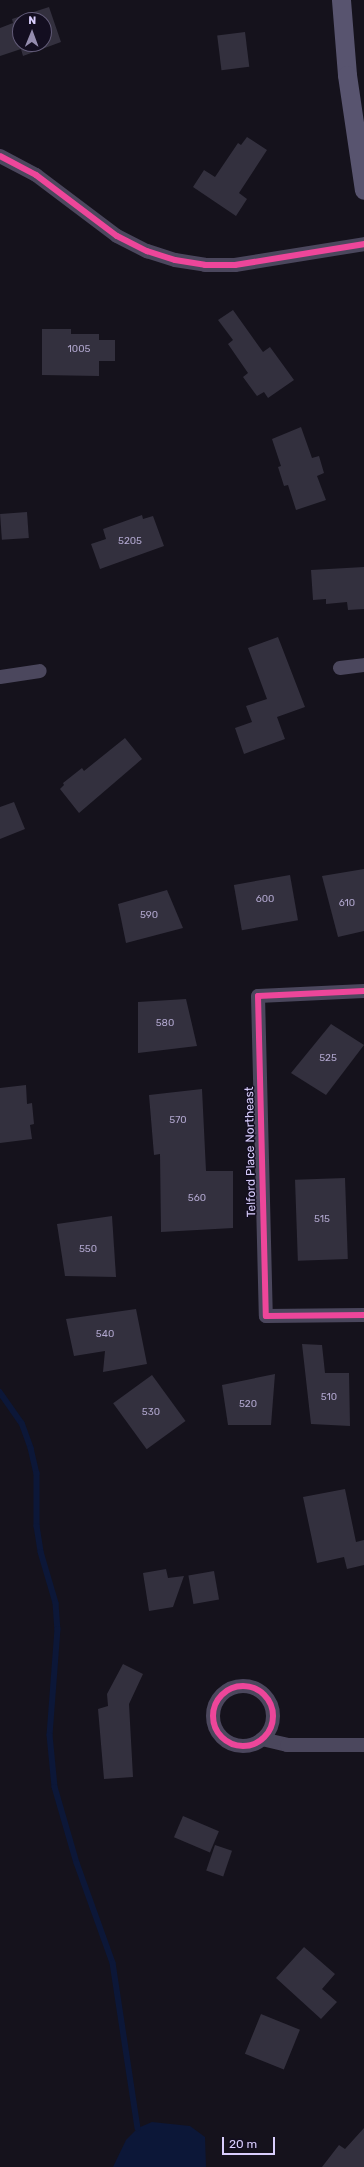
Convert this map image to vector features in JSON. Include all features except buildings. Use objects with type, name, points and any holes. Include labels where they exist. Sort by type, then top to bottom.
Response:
[{"type":"main road","points":[[341,0],[347,75],[364,190]]},
{"type":"street","points":[[0,156],[36,175],[117,236],[147,251],[176,260],[205,265],[235,265],[364,244]]},
{"type":"street","points":[[340,668],[364,665]]},
{"type":"street","points":[[0,677],[40,671]]},
{"type":"street","name":"Telford Place Northeast","points":[[364,991],[258,996],[266,1316],[364,1315]]},
{"type":"street","points":[[262,1739],[272,1723],[272,1709],[266,1696],[249,1687],[235,1688],[223,1694],[214,1712],[218,1732],[233,1744],[248,1745],[262,1739],[287,1745],[364,1745]]},
{"type":"water","points":[[152,2122],[190,2126],[205,2137],[206,2167],[113,2167],[126,2140],[138,2128]]},
{"type":"waterway","points":[[0,1392],[22,1423],[31,1448],[37,1473],[37,1526],[41,1552],[56,1603],[58,1629],[50,1735],[55,1787],[77,1863],[113,1963],[138,2128]]},
{"type":"cycle path","points":[[0,156],[36,175],[117,236],[147,251],[175,260],[205,265],[235,265],[364,244]]},
{"type":"cycle path","points":[[364,991],[258,996],[266,1316],[364,1315]]},
{"type":"cycle path","points":[[243,1686],[259,1691],[264,1695],[268,1700],[273,1716],[268,1732],[264,1737],[259,1741],[243,1746],[227,1741],[222,1737],[218,1732],[213,1716],[218,1700],[222,1695],[227,1691],[243,1686]]}]
